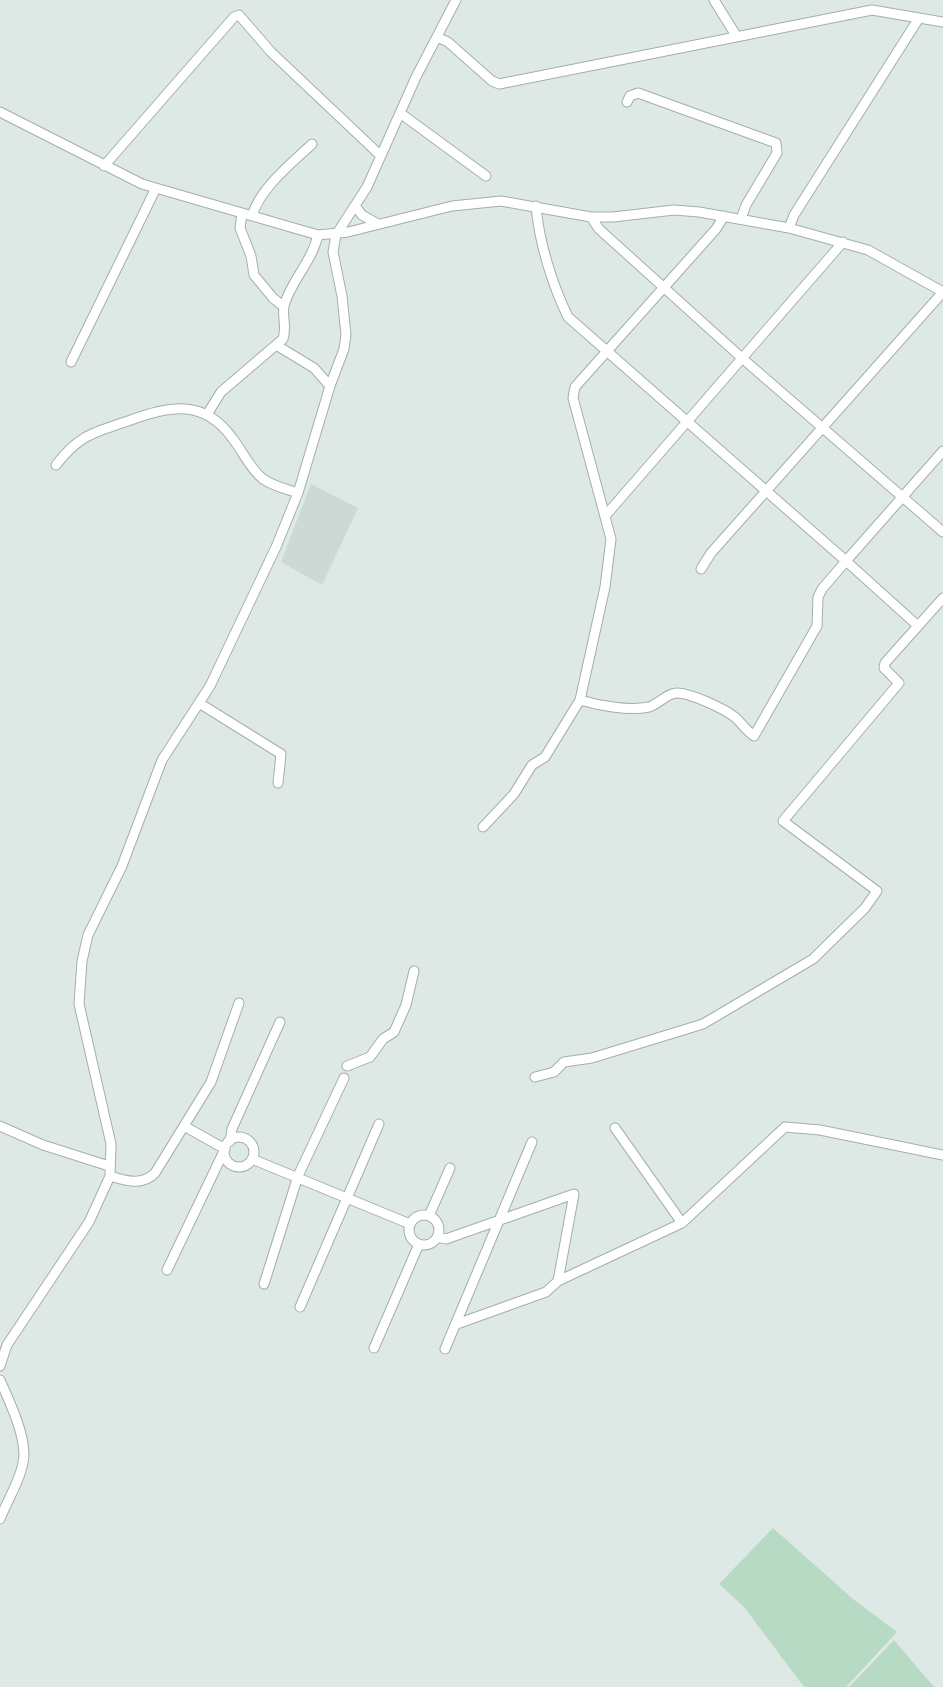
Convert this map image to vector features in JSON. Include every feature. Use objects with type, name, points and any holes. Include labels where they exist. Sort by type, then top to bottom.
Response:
[{"type":"street","points":[[0,1366],[7,1345],[89,1222],[110,1171],[111,1144],[79,1004],[82,961],[88,935],[122,866],[162,760],[210,686],[298,493],[344,349],[346,335],[342,296],[333,252],[336,235],[381,156],[456,0]]},
{"type":"street","points":[[714,0],[737,37]]},
{"type":"street","points":[[437,37],[448,42],[499,84],[872,10],[943,22]]},
{"type":"street","points":[[104,166],[239,15],[271,52],[381,156]]},
{"type":"street","points":[[789,228],[794,215],[919,18]]},
{"type":"street","points":[[627,102],[630,96],[638,93],[776,143],[777,153],[741,219]]},
{"type":"street","points":[[0,112],[104,166],[156,188],[318,235],[336,235],[376,223],[479,202],[501,201],[591,217],[674,210],[789,228],[843,242],[878,254],[943,292],[711,553],[701,569]]},
{"type":"street","points":[[400,113],[486,176]]},
{"type":"street","points":[[284,307],[254,275],[251,256],[240,228],[263,195],[312,144]]},
{"type":"street","points":[[71,362],[156,188]]},
{"type":"street","points":[[355,206],[362,215],[376,223]]},
{"type":"street","points":[[536,206],[537,222],[568,317],[918,626]]},
{"type":"street","points":[[483,827],[514,794],[532,765],[545,757],[580,700],[605,587],[611,539],[573,398],[575,387],[716,229],[724,216]]},
{"type":"street","points":[[591,217],[599,229],[743,359],[943,532]]},
{"type":"street","points":[[208,413],[221,392],[283,339],[286,328],[284,307],[315,251],[318,235]]},
{"type":"street","points":[[606,515],[843,242]]},
{"type":"street","points":[[276,345],[304,360],[330,386]]},
{"type":"street","points":[[56,465],[71,446],[86,435],[143,415],[181,408],[208,413],[233,437],[262,478],[298,493]]},
{"type":"street","points":[[580,700],[598,705],[647,708],[673,693],[680,693],[708,703],[736,719],[754,736],[817,626],[818,597],[822,589],[943,451]]},
{"type":"street","points":[[535,1077],[554,1072],[564,1062],[592,1058],[703,1024],[813,959],[865,908],[877,891],[783,821],[899,683],[884,668],[885,663],[943,598]]},
{"type":"street","points":[[199,703],[281,754],[278,783]]},
{"type":"street","points":[[347,1066],[370,1057],[383,1039],[394,1032],[408,999],[414,971]]},
{"type":"street","points":[[0,1126],[110,1171],[129,1182],[149,1178],[211,1082],[239,1003]]},
{"type":"street","points":[[167,1270],[227,1145],[280,1022]]},
{"type":"street","points":[[264,1284],[298,1176],[344,1078]]},
{"type":"street","points":[[300,1307],[379,1124]]},
{"type":"street","points":[[184,1126],[227,1145]]},
{"type":"street","points":[[457,1324],[546,1292],[558,1281],[682,1223],[785,1127],[820,1130],[943,1155]]},
{"type":"street","points":[[615,1128],[682,1223]]},
{"type":"street","points":[[239,1138],[249,1141],[254,1150],[252,1159],[245,1166],[232,1165],[226,1158],[227,1145],[239,1138]]},
{"type":"street","points":[[445,1349],[532,1142]]},
{"type":"street","points":[[252,1159],[410,1224]]},
{"type":"street","points":[[429,1216],[450,1168]]},
{"type":"street","points":[[437,1237],[446,1239],[574,1194],[558,1281]]},
{"type":"street","points":[[419,1216],[429,1216],[437,1223],[437,1237],[430,1243],[419,1244],[410,1236],[410,1224],[419,1216]]},
{"type":"street","points":[[374,1348],[419,1244]]},
{"type":"street","points":[[0,1380],[22,1440],[24,1454],[0,1519]]},
{"type":"shaded area","points":[[311,484],[358,508],[322,585],[281,562]]},
{"type":"green space","points":[[773,1528],[853,1599],[897,1632],[846,1687],[804,1687],[744,1607],[719,1584]]},
{"type":"green space","points":[[894,1640],[934,1687],[849,1687]]}]
